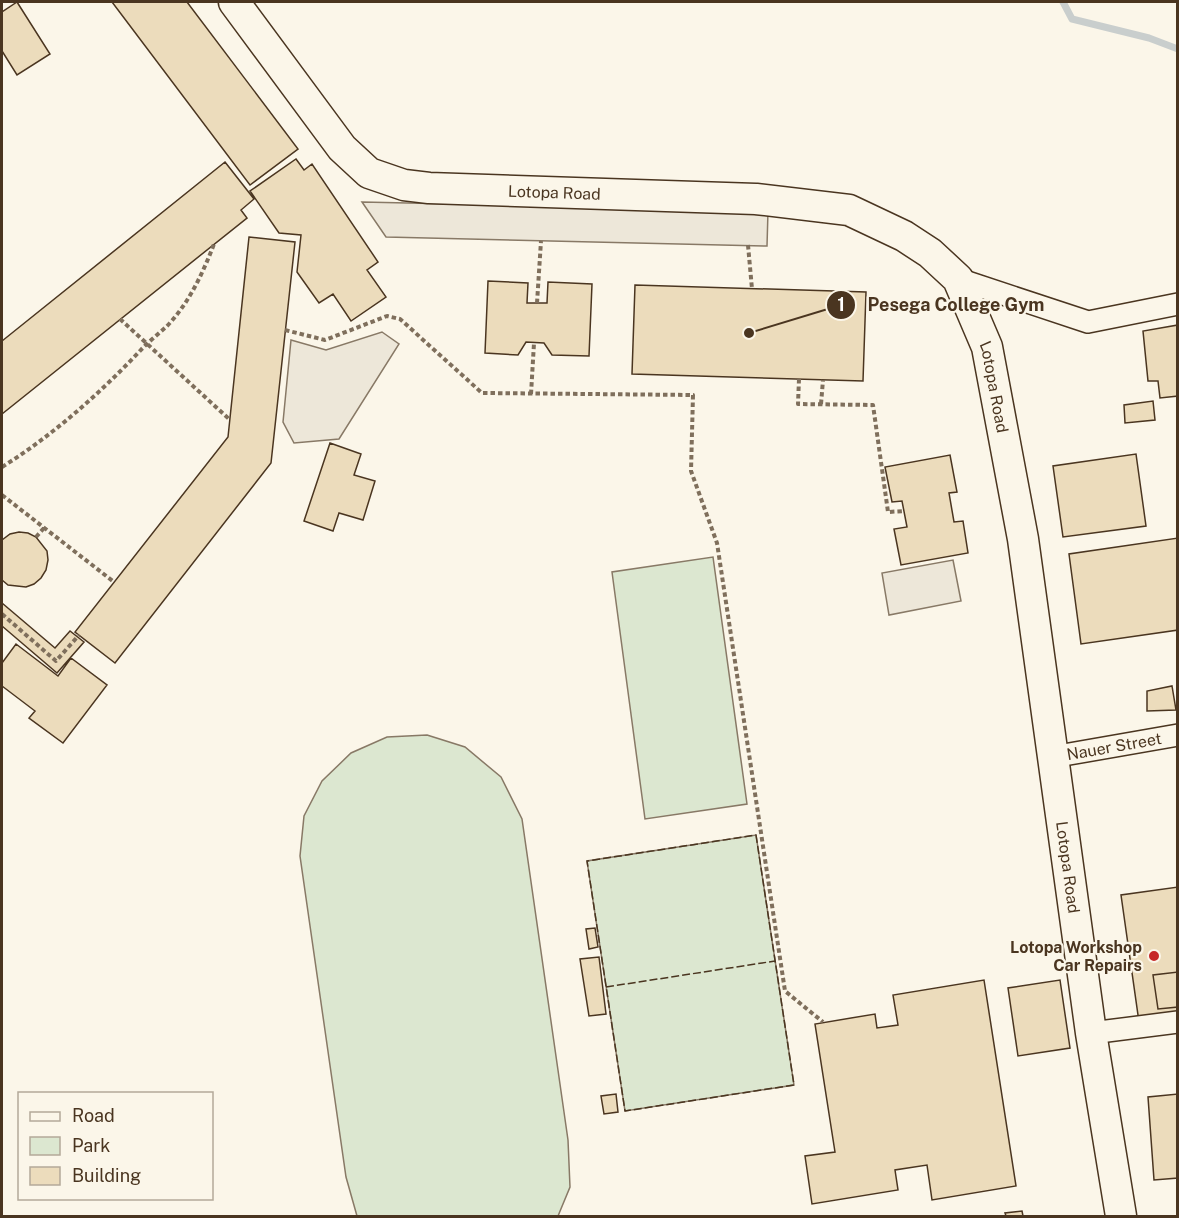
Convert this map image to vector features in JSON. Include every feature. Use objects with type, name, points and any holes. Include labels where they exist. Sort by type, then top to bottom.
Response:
[{"type":"street","name":"Lotopa Road","points":[[234,2],[342,148],[369,173],[404,185],[429,188],[756,199],[849,210],[904,236],[930,253],[958,279],[987,347],[1023,539],[1091,1033],[1121,1216]]},
{"type":"street","points":[[958,279],[1088,322],[1178,304]]},
{"type":"street","name":"Nauer Street","points":[[1052,757],[1178,735]]},
{"type":"street","points":[[1091,1033],[1178,1022]]},
{"type":"path","points":[[537,303],[541,241]]},
{"type":"path","points":[[2,467],[73,416],[167,326],[185,302],[207,263],[214,244]]},
{"type":"path","points":[[748,246],[752,289]]},
{"type":"path","points":[[285,330],[325,340],[387,316],[400,319],[482,393],[693,395],[691,471],[717,543],[785,991],[823,1022]]},
{"type":"path","points":[[120,319],[229,419]]},
{"type":"path","points":[[531,394],[534,342]]},
{"type":"path","points":[[798,379],[798,404],[873,405],[888,512],[904,511]]},
{"type":"path","points":[[821,404],[823,380]]},
{"type":"path","points":[[2,495],[114,582]]},
{"type":"path","points":[[36,537],[44,528]]},
{"type":"path","points":[[2,614],[56,661],[79,635]]},
{"type":"green space","points":[[713,557],[747,804],[645,819],[612,572]]},
{"type":"green space","points":[[427,735],[465,747],[501,777],[522,819],[568,1140],[570,1187],[558,1216],[357,1216],[346,1177],[300,856],[304,816],[322,781],[351,753],[387,737]]},
{"type":"green space","points":[[756,835],[794,1085],[625,1111],[587,861]]},
{"type":"shaded area","points":[[362,202],[768,211],[767,246],[386,237]]},
{"type":"shaded area","points":[[382,332],[399,344],[339,439],[294,443],[283,422],[291,340],[326,350]]},
{"type":"shaded area","points":[[953,560],[961,601],[889,615],[882,573]]},
{"type":"building","points":[[17,2],[50,54],[17,75],[2,51],[2,12]]},
{"type":"building","points":[[112,2],[187,2],[298,149],[250,185]]},
{"type":"building","points":[[296,159],[304,170],[312,164],[378,262],[367,270],[386,297],[351,321],[333,294],[319,303],[297,272],[301,235],[279,233],[250,191]]},
{"type":"building","points":[[225,162],[254,199],[241,210],[247,218],[2,414],[2,341]]},
{"type":"building","points":[[249,237],[295,242],[271,463],[115,663],[75,632],[228,437]]},
{"type":"building","points":[[488,281],[528,283],[527,303],[547,303],[548,282],[592,284],[589,356],[552,355],[544,343],[526,342],[518,355],[485,353]]},
{"type":"building","points":[[635,285],[866,292],[863,381],[632,374]]},
{"type":"building","points":[[1178,325],[1178,396],[1160,398],[1158,381],[1148,381],[1143,331]]},
{"type":"building","points":[[1153,401],[1155,420],[1125,423],[1124,405]]},
{"type":"building","points":[[330,443],[361,454],[354,475],[375,481],[363,520],[339,513],[333,531],[304,521]]},
{"type":"building","points":[[1136,454],[1146,526],[1063,537],[1053,466]]},
{"type":"building","points":[[950,455],[957,492],[949,493],[954,522],[963,521],[968,553],[901,565],[894,529],[907,527],[902,501],[892,502],[885,467]]},
{"type":"building","points":[[19,532],[36,537],[47,551],[46,570],[34,584],[26,587],[8,585],[2,580],[2,540],[10,534]]},
{"type":"building","points":[[1178,538],[1178,630],[1081,644],[1069,554]]},
{"type":"building","points":[[2,603],[55,648],[70,631],[84,642],[57,673],[2,626]]},
{"type":"building","points":[[16,644],[58,676],[71,658],[107,685],[63,743],[29,718],[35,711],[2,686],[2,663]]},
{"type":"building","points":[[1172,686],[1176,710],[1147,711],[1147,691]]},
{"type":"building","name":"Lotopa Workshop Car Repairs","points":[[1178,887],[1178,1017],[1139,1022],[1121,895]]},
{"type":"building","points":[[595,928],[598,947],[589,949],[586,929]]},
{"type":"building","points":[[599,957],[606,1014],[589,1016],[580,959]]},
{"type":"building","points":[[1178,972],[1178,1007],[1158,1009],[1153,975]]},
{"type":"building","points":[[984,980],[1016,1186],[932,1200],[927,1165],[895,1170],[898,1190],[812,1204],[805,1156],[835,1152],[815,1024],[875,1014],[877,1028],[898,1025],[893,995]]},
{"type":"building","points":[[1060,980],[1070,1048],[1018,1056],[1008,988]]},
{"type":"building","points":[[616,1094],[618,1112],[604,1114],[601,1096]]},
{"type":"building","points":[[1178,1094],[1178,1178],[1154,1180],[1148,1097]]},
{"type":"building","points":[[1022,1211],[1023,1216],[1006,1216],[1005,1213]]},
{"type":"waterway","points":[[1063,2],[1072,19],[1149,38],[1178,49]]},
{"type":"fence","points":[[756,835],[794,1085],[625,1111],[587,861],[756,835]]},
{"type":"fence","points":[[606,987],[775,961]]},
{"type":"place","name":"Pesega College Gym","points":[[749,333]]},
{"type":"place","name":"Lotopa Workshop Car Repairs","points":[[1154,956]]}]
